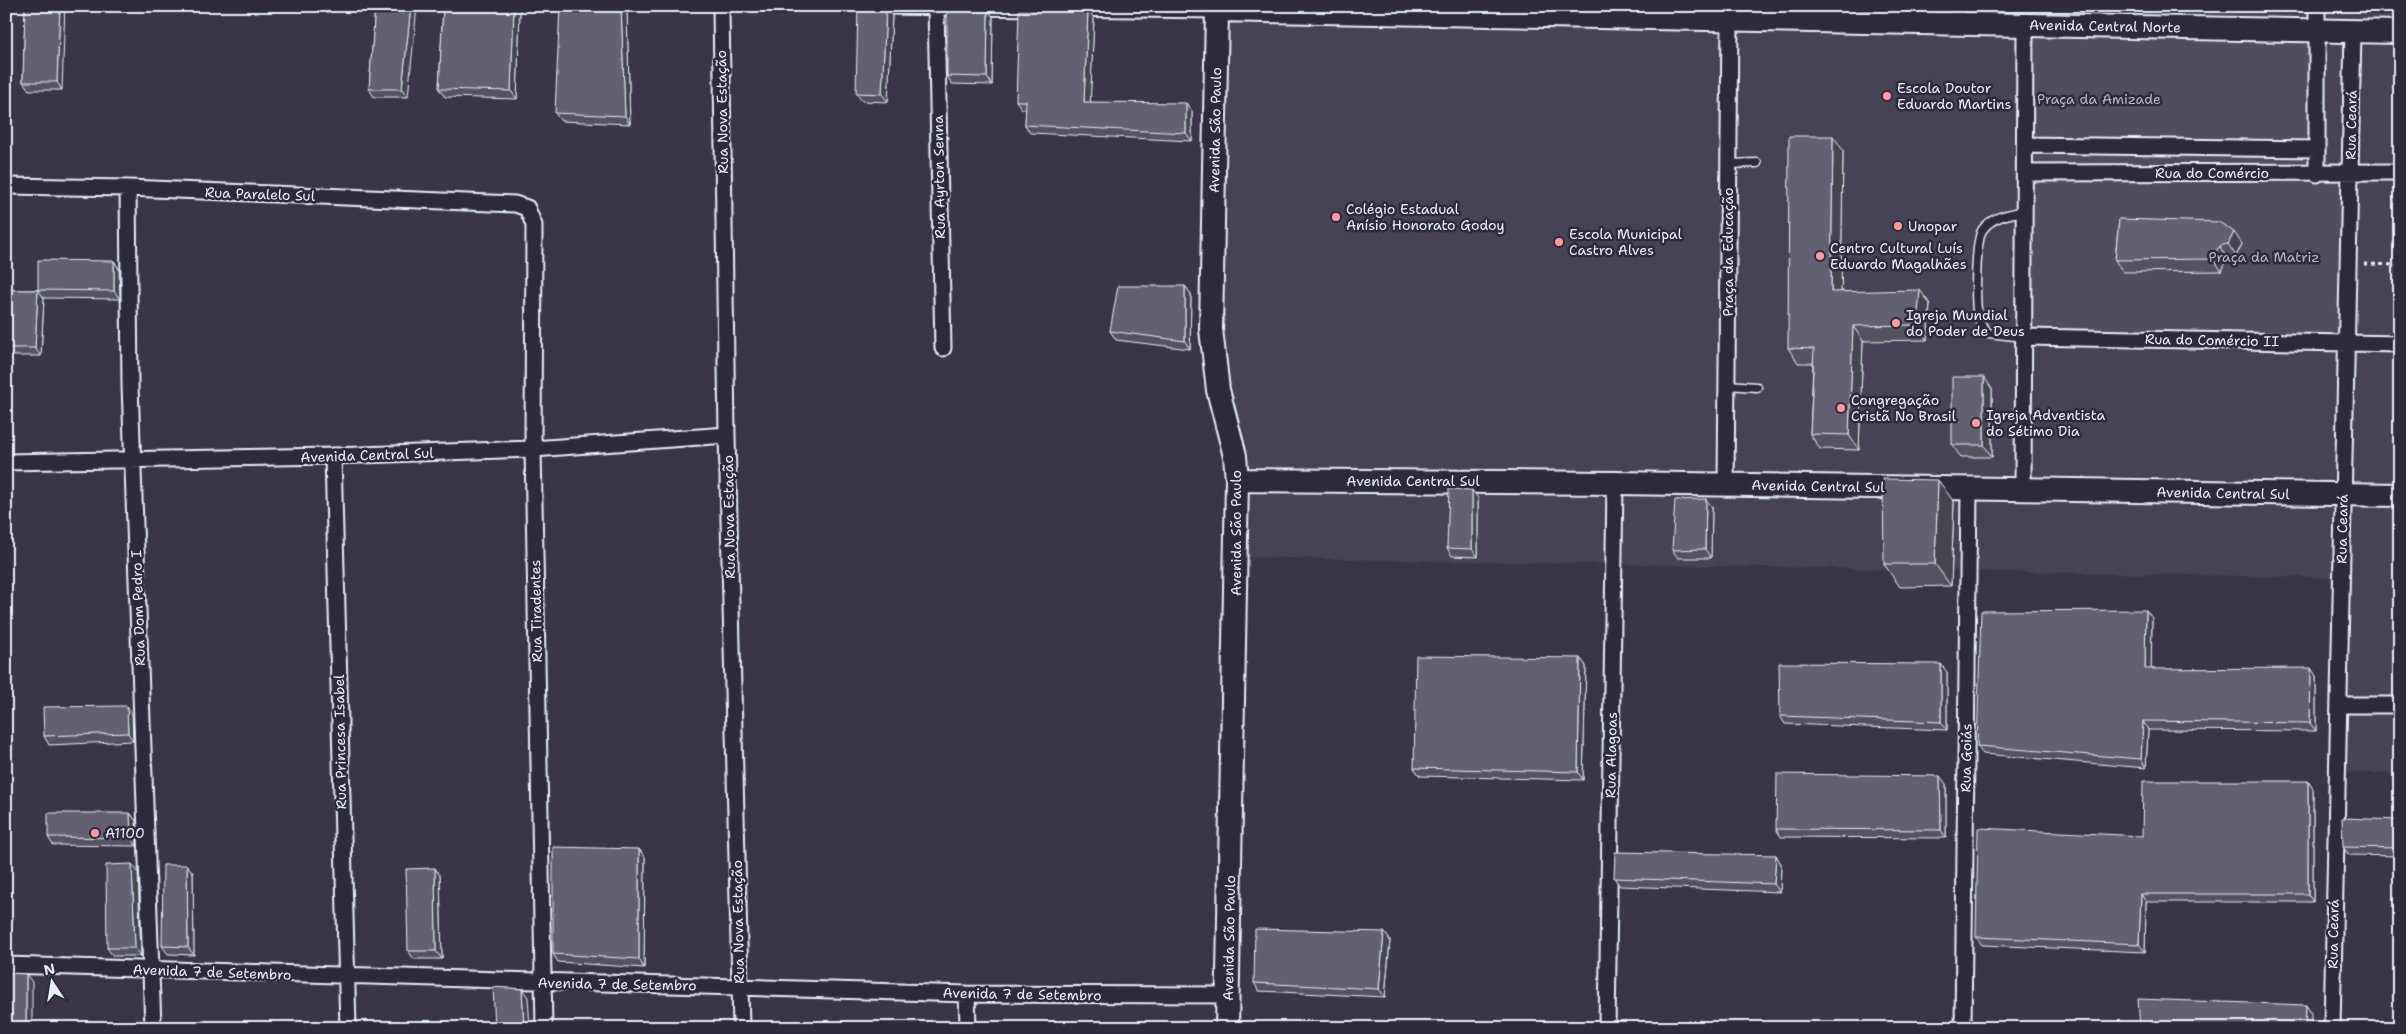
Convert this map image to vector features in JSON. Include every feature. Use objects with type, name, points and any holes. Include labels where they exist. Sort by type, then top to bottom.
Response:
[{"type":"main road","name":"Avenida Central Norte","points":[[1220,8],[1581,12],[1730,20],[1958,15],[2025,25],[2400,32]]},
{"type":"main road","name":"Avenida São Paulo","points":[[1220,8],[1211,329],[1216,381],[1235,456],[1237,480],[1227,1028]]},
{"type":"main road","name":"Avenida Central Sul","points":[[1237,480],[1615,483],[2400,495]]},
{"type":"street","name":"Rua Nova Estação","points":[[721,6],[727,435],[741,1028]]},
{"type":"street","name":"Avenida Central Norte","points":[[880,6],[1220,8]]},
{"type":"street","points":[[2316,174],[2317,6]]},
{"type":"street","name":"Rua Ayrton Senna","points":[[936,7],[943,348]]},
{"type":"street","name":"Praça da Educação","points":[[1726,485],[1730,20]]},
{"type":"street","points":[[2023,489],[2025,25]]},
{"type":"street","name":"Rua Ceará","points":[[2332,1028],[2353,31]]},
{"type":"street","name":"Rua do Comércio","points":[[2025,145],[2317,149]]},
{"type":"street","name":"Rua do Comércio","points":[[2025,173],[2316,174],[2400,172]]},
{"type":"street","name":"Rua Paralelo Sul","points":[[6,186],[128,188],[515,204]]},
{"type":"street","name":"Rua Dom Pedro I","points":[[128,188],[133,461],[153,1028]]},
{"type":"street","name":"Rua Tiradentes","points":[[515,204],[527,208],[534,225],[533,449],[544,1028]]},
{"type":"street","name":"Rua do Comércio II","points":[[2024,337],[2400,344]]},
{"type":"street","name":"Avenida Central Sul","points":[[6,462],[133,461],[533,449],[727,435]]},
{"type":"street","name":"Rua Princesa Isabel","points":[[333,456],[348,1028]]},
{"type":"street","name":"Rua Alagoas","points":[[1607,1028],[1615,483]]},
{"type":"street","name":"Rua Goiás","points":[[1963,1028],[1969,489]]},
{"type":"street","points":[[2338,705],[2400,705]]},
{"type":"street","name":"Avenida 7 de Setembro","points":[[6,965],[544,983],[967,994],[1228,995]]},
{"type":"street","points":[[967,994],[968,1028]]},
{"type":"lane","points":[[1729,164],[1757,163]]},
{"type":"lane","points":[[2024,211],[2006,214],[1984,227],[1979,234],[1977,247],[1978,316],[1983,328],[1988,333],[2024,337]]},
{"type":"lane","points":[[1727,386],[1757,387]]},
{"type":"path","points":[[2348,264],[2400,265]]},
{"type":"shaded area","points":[[1217,6],[2400,6],[2400,774],[2337,772],[2341,578],[1244,557],[1211,329]]},
{"type":"green space","points":[[2024,25],[2317,30],[2316,172],[2350,172],[2346,342],[2024,337]]},
{"type":"building","points":[[25,6],[60,6],[57,82],[23,82]]},
{"type":"building","points":[[375,6],[411,6],[402,89],[369,89]]},
{"type":"building","points":[[443,6],[514,6],[511,91],[439,89]]},
{"type":"building","points":[[560,6],[621,6],[625,116],[555,113]]},
{"type":"building","points":[[858,6],[886,7],[882,94],[856,93]]},
{"type":"building","points":[[947,8],[988,9],[987,77],[947,76]]},
{"type":"building","points":[[1019,10],[1088,10],[1084,102],[1186,103],[1186,133],[1025,125],[1026,101],[1016,101]]},
{"type":"building","points":[[1789,136],[1833,136],[1831,292],[1920,290],[1917,325],[1853,326],[1849,435],[1810,434],[1814,349],[1788,348]]},
{"type":"building","points":[[2119,219],[2219,222],[2234,232],[2228,244],[2219,246],[2213,259],[2115,260]]},
{"type":"building","points":[[38,260],[114,261],[114,291],[38,290]]},
{"type":"building","points":[[1118,286],[1185,286],[1185,341],[1110,331]]},
{"type":"building","points":[[6,290],[38,290],[35,348],[6,348]]},
{"type":"building","name":"Igreja Adventista do Sétimo Dia","points":[[1952,377],[1984,377],[1984,445],[1952,445]]},
{"type":"building","points":[[1883,479],[1938,480],[1935,564],[1884,564]]},
{"type":"building","points":[[1449,489],[1472,490],[1472,549],[1447,548]]},
{"type":"building","points":[[1706,499],[1705,549],[1672,550],[1675,500]]},
{"type":"building","points":[[2146,610],[2145,669],[2311,668],[2310,723],[2143,721],[2141,759],[1977,746],[1981,611]]},
{"type":"building","points":[[1416,656],[1580,658],[1578,772],[1414,768]]},
{"type":"building","points":[[1779,663],[1941,664],[1941,722],[1780,716]]},
{"type":"building","points":[[127,706],[128,733],[44,736],[43,707]]},
{"type":"building","points":[[1777,774],[1940,776],[1941,830],[1776,829]]},
{"type":"building","points":[[2143,781],[2308,781],[2308,894],[2141,894],[2139,944],[1976,937],[1978,828],[2142,836]]},
{"type":"building","name":"A1100","points":[[48,813],[130,813],[131,838],[48,837]]},
{"type":"building","points":[[2342,818],[2400,820],[2400,848],[2343,847]]},
{"type":"building","points":[[553,847],[639,849],[639,959],[553,954]]},
{"type":"building","points":[[1615,852],[1776,855],[1774,884],[1614,878]]},
{"type":"building","points":[[132,864],[135,948],[107,948],[106,865]]},
{"type":"building","points":[[163,865],[187,865],[188,947],[162,946]]},
{"type":"building","points":[[435,868],[436,951],[408,951],[406,869]]},
{"type":"building","points":[[1255,929],[1384,932],[1379,989],[1254,983]]},
{"type":"building","points":[[6,973],[26,974],[26,1028],[6,1028]]},
{"type":"building","points":[[493,987],[522,989],[524,1028],[495,1028]]},
{"type":"building","points":[[2138,999],[2306,1005],[2305,1028],[2140,1028]]},
{"type":"place","name":"Escola Doutor Eduardo Martins","points":[[1887,96]]},
{"type":"place","name":"Colégio Estadual Anísio Honorato Godoy","points":[[1336,217]]},
{"type":"place","name":"Unopar","points":[[1898,226]]},
{"type":"place","name":"Escola Municipal Castro Alves","points":[[1559,242]]},
{"type":"place","name":"Centro Cultural Luís Eduardo Magalhães","points":[[1820,256]]},
{"type":"place","name":"Igreja Mundial do Poder de Deus","points":[[1896,323]]},
{"type":"place","name":"Congregação Cristã No Brasil","points":[[1841,408]]},
{"type":"place","name":"Igreja Adventista do Sétimo Dia","points":[[1976,423]]},
{"type":"place","name":"A1100","points":[[95,833]]},
{"type":"park label","name":"Praça da Amizade","points":[[2099,99]]},
{"type":"park label","name":"Praça da Matriz","points":[[2264,257]]}]
